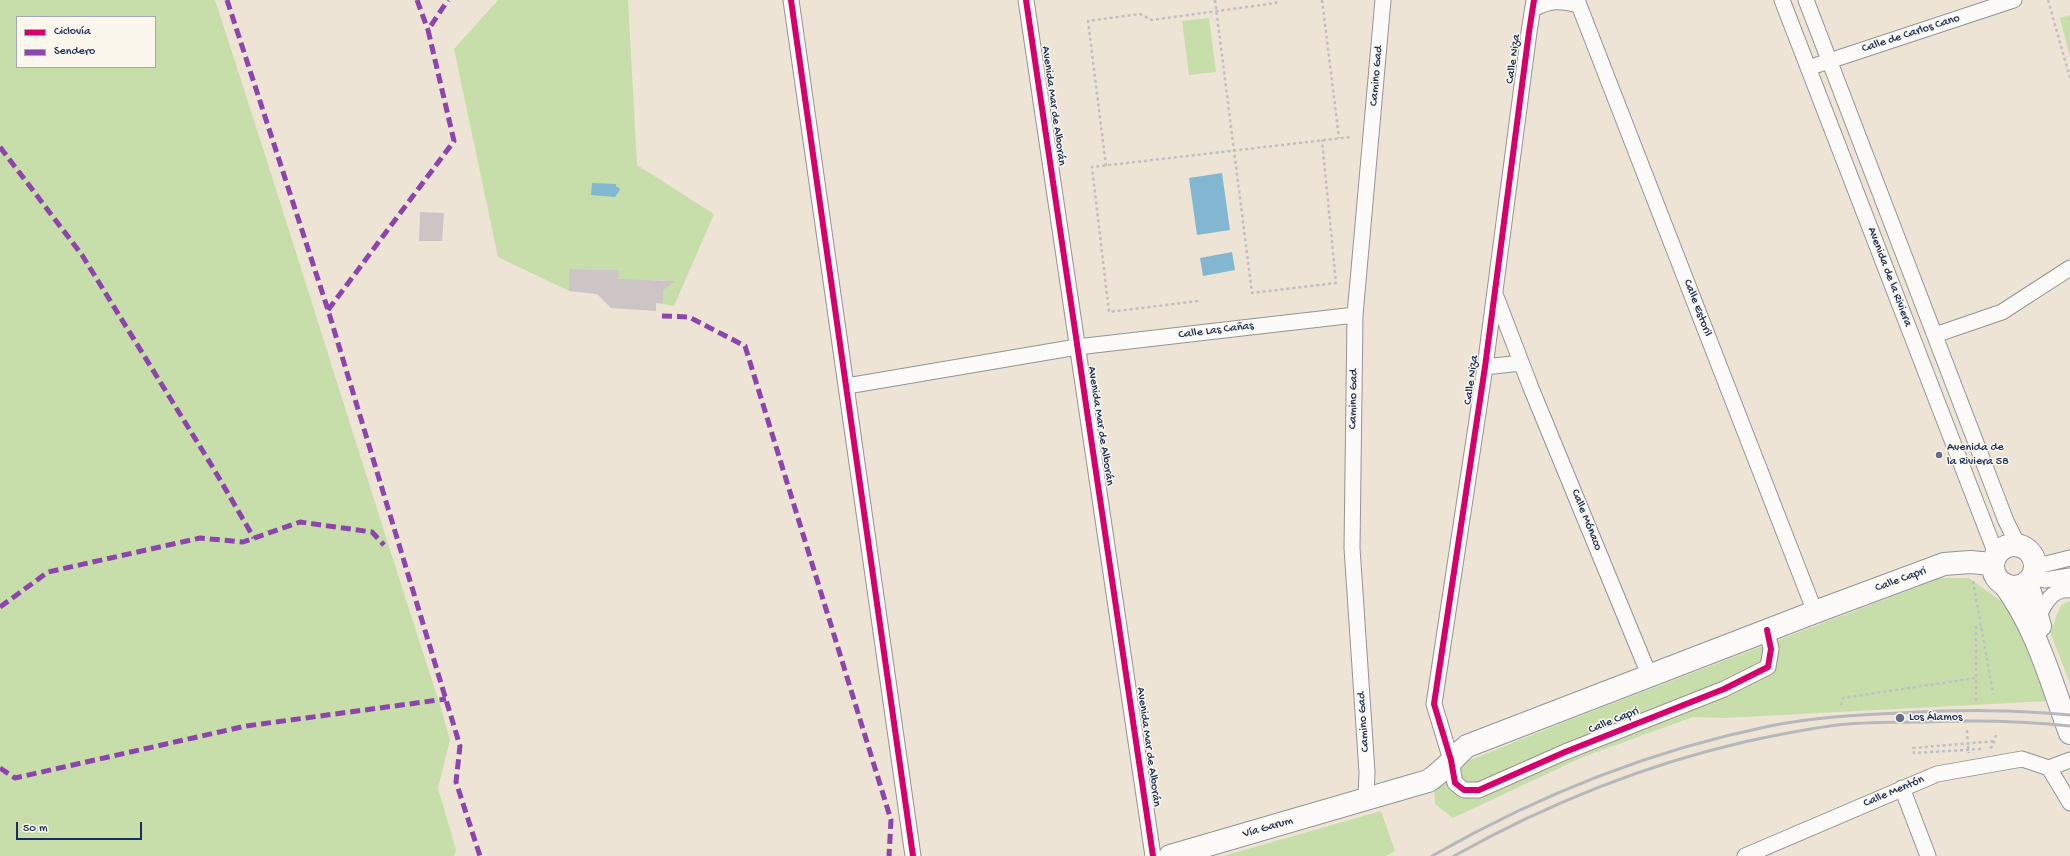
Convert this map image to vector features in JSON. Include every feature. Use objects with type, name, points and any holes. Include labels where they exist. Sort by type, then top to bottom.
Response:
[{"type":"street","points":[[791,0],[913,856]]},
{"type":"street","name":"Avenida Mar de Alborán","points":[[1026,0],[1153,856]]},
{"type":"street","name":"Camino Gad","points":[[1366,798],[1367,772],[1352,548],[1355,315],[1383,0]]},
{"type":"street","name":"Avenida de la Riviera","points":[[1782,0],[1994,559]]},
{"type":"street","name":"Avenida de la Riviera","points":[[1806,0],[1936,335],[2006,521],[2018,545]]},
{"type":"street","name":"Calle de Carlos Cano","points":[[1808,68],[2014,0]]},
{"type":"street","name":"Calle Estoril","points":[[1534,5],[1561,1],[1578,2],[1814,612]]},
{"type":"street","name":"Calle Niza","points":[[1451,760],[1434,704],[1485,367],[1534,5]]},
{"type":"street","points":[[1936,335],[2002,312],[2070,268]]},
{"type":"street","name":"Calle Mónaco","points":[[1494,292],[1521,363],[1650,677]]},
{"type":"street","name":"Calle Las Cañas","points":[[847,386],[1077,347],[1355,315]]},
{"type":"street","points":[[1485,367],[1521,363]]},
{"type":"street","points":[[2070,708],[2038,618],[2029,552],[2018,545],[2005,546],[1994,559],[1995,576],[2004,584],[2014,598],[2031,628],[2070,733]]},
{"type":"street","points":[[2004,584],[2016,586],[2046,564],[2070,558]]},
{"type":"street","name":"Calle Capri","points":[[1366,798],[1428,781],[1441,773],[1451,760],[1467,746],[1650,677],[1814,612],[1944,564],[1994,559]]},
{"type":"street","points":[[2031,574],[2045,580],[2070,576]]},
{"type":"street","points":[[2038,618],[2043,605],[2049,597],[2065,589],[2070,590]]},
{"type":"street","name":"Calle Capri","points":[[1451,760],[1455,783],[1464,790],[1479,790],[1565,752],[1724,689],[1768,667],[1771,649],[1767,630]]},
{"type":"street","name":"Calle Mentón","points":[[1745,856],[1937,774],[2022,759],[2049,768]]},
{"type":"street","points":[[2070,760],[2049,768],[2070,803]]},
{"type":"street","points":[[1902,788],[1928,856]]},
{"type":"street","name":"Vía Garum","points":[[1170,856],[1366,798]]},
{"type":"path","points":[[1215,0],[1252,293],[1336,283],[1322,140]]},
{"type":"path","points":[[1106,166],[1088,21],[1140,14],[1152,20],[1276,3],[1276,0]]},
{"type":"path","points":[[1322,0],[1339,138]]},
{"type":"path","points":[[2048,0],[2070,78]]},
{"type":"path","points":[[1198,301],[1109,312],[1092,167],[1351,137]]},
{"type":"path","points":[[1970,562],[1992,694]]},
{"type":"path","points":[[1976,700],[1976,627],[1981,626]]},
{"type":"path","points":[[1841,705],[1843,698],[1975,678]]},
{"type":"path","points":[[1967,730],[1969,753]]},
{"type":"path","points":[[1996,735],[1996,741],[1994,746],[1989,748],[1914,753],[1913,748],[1968,745],[1996,741]]},
{"type":"green space","points":[[0,0],[215,0],[450,740],[438,788],[456,850],[454,856],[0,856]]},
{"type":"green space","points":[[498,0],[628,0],[637,165],[714,214],[674,306],[663,304],[663,291],[666,289],[667,283],[664,280],[618,280],[618,270],[570,269],[569,291],[498,257],[454,49]]},
{"type":"green space","points":[[2070,15],[2070,57],[2060,18]]},
{"type":"green space","points":[[1209,18],[1216,72],[1189,75],[1182,21]]},
{"type":"green space","points":[[1941,578],[1969,578],[2012,609],[2050,701],[1723,718],[1693,717],[1583,757],[1453,818],[1435,804],[1434,784],[1463,763],[1572,719]]},
{"type":"green space","points":[[2070,601],[2070,683],[2050,632],[2061,605]]},
{"type":"green space","points":[[1381,811],[1395,851],[1386,856],[1223,856]]},
{"type":"water","points":[[1222,173],[1230,230],[1197,235],[1189,178]]},
{"type":"water","points":[[592,183],[616,184],[616,187],[620,190],[615,197],[591,195]]},
{"type":"water","points":[[1232,252],[1235,270],[1203,276],[1200,258]]},
{"type":"building","points":[[420,212],[444,213],[442,241],[419,241]]},
{"type":"building","points":[[569,269],[619,270],[618,279],[675,281],[663,291],[663,304],[656,303],[656,311],[611,308],[597,294],[569,291]]},
{"type":"railway","points":[[1432,856],[1513,814],[1596,778],[1682,748],[1770,726],[1802,720],[1922,712],[2006,711],[2070,715]]},
{"type":"railway","points":[[1454,856],[1523,820],[1594,789],[1668,763],[1757,739],[1822,727],[1867,723],[1980,721],[2070,726]]},
{"type":"marked path","points":[[227,0],[328,310],[460,746],[456,782],[480,856]]},
{"type":"marked path","points":[[417,0],[428,30]]},
{"type":"marked path","points":[[328,310],[454,141],[428,30],[448,0]]},
{"type":"marked path","points":[[0,147],[82,255],[212,466],[254,538]]},
{"type":"marked path","points":[[662,316],[689,317],[745,346],[891,820],[889,856]]},
{"type":"marked path","points":[[0,607],[48,572],[200,538],[243,542],[300,522],[372,532],[384,545]]},
{"type":"marked path","points":[[0,768],[15,778],[246,726],[446,699]]},
{"type":"cycle path","points":[[791,0],[913,856]]},
{"type":"cycle path","points":[[1026,0],[1153,856]]},
{"type":"cycle path","points":[[1534,0],[1485,367],[1434,704],[1451,760],[1455,783],[1464,790],[1479,790],[1565,752],[1724,689],[1768,667],[1771,649],[1767,630]]},
{"type":"place","name":"Avenida de la Riviera 58","points":[[1939,455]]},
{"type":"place","name":"Los Álamos","points":[[1900,718]]}]
